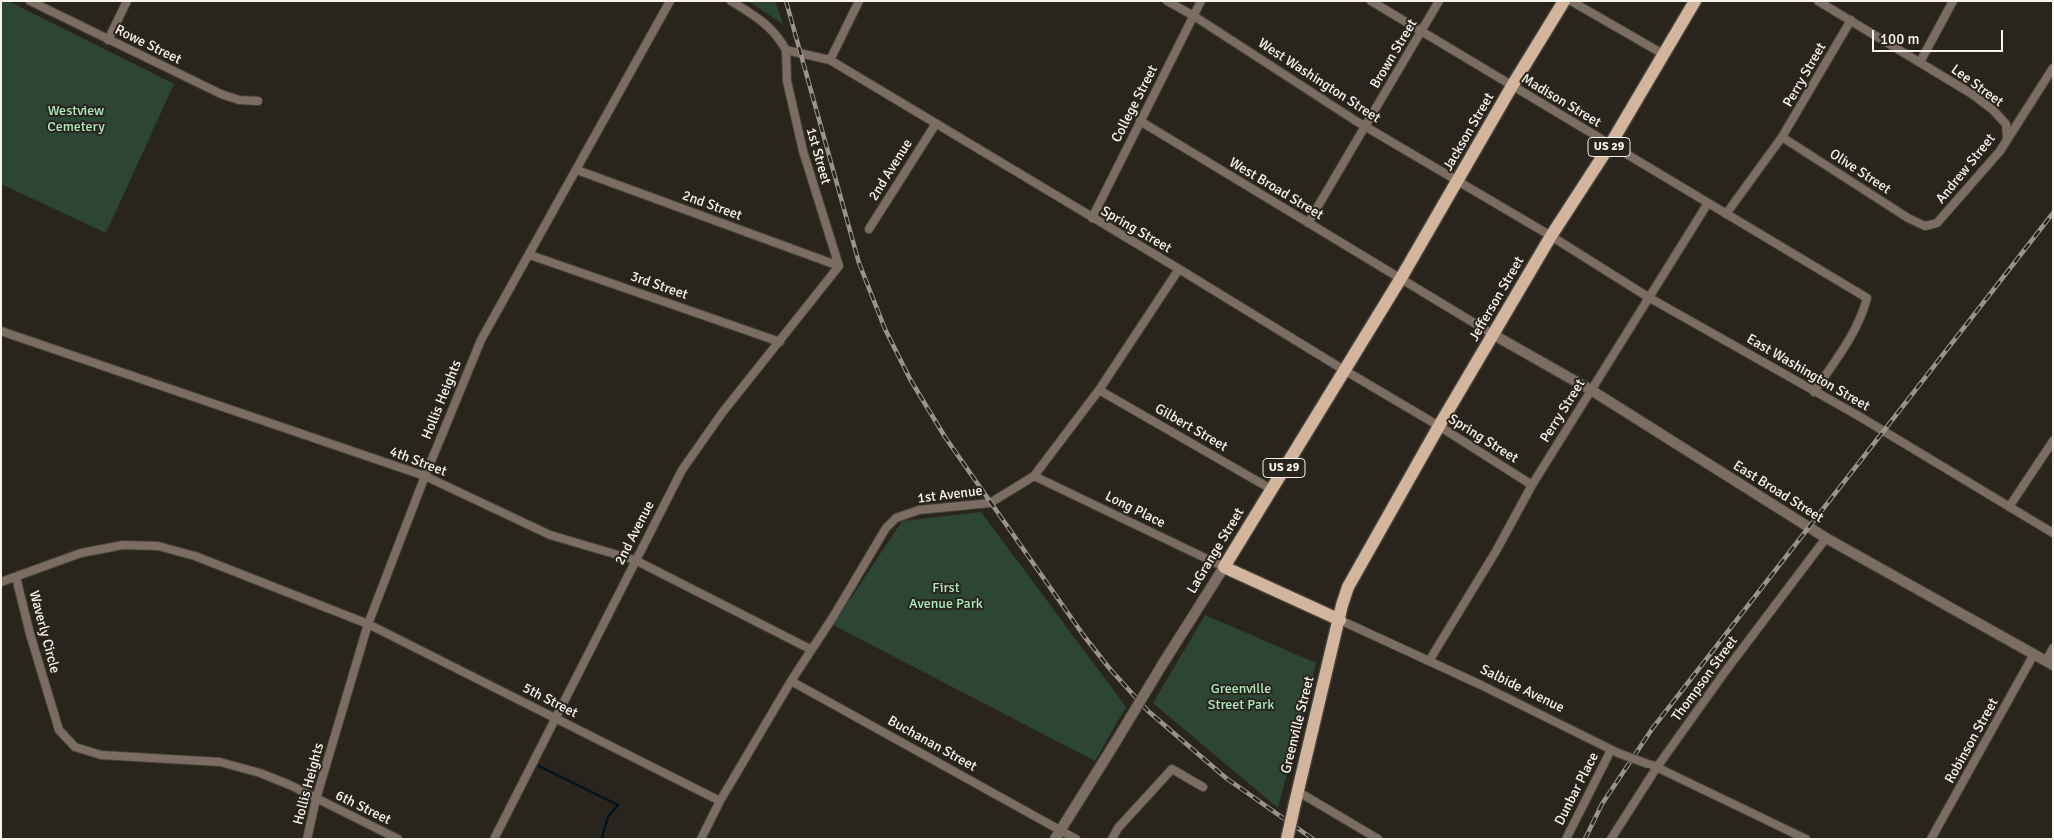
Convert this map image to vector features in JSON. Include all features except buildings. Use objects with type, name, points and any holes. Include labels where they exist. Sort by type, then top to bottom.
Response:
[{"type":"main road","name":"Jackson Street","points":[[1401,278],[1512,86],[1564,1]]},
{"type":"main road","name":"Jefferson Street","points":[[1340,620],[1348,587],[1439,426],[1551,236],[1610,145],[1695,1]]},
{"type":"main road","name":"LaGrange Street","points":[[1224,567],[1401,278]]},
{"type":"main road","name":"Salbide Avenue","points":[[1224,567],[1340,620]]},
{"type":"main road","points":[[1324,612],[1333,607],[1348,587]]},
{"type":"main road","name":"Greenville Street","points":[[1287,839],[1340,620]]},
{"type":"street","name":"Rowe Street","points":[[30,1],[221,94],[239,100],[258,101]]},
{"type":"street","points":[[108,40],[127,1]]},
{"type":"street","name":"Hollis Heights","points":[[307,839],[316,799],[368,624],[425,476],[481,340],[670,1]]},
{"type":"street","points":[[730,1],[763,20],[780,38],[786,50]]},
{"type":"street","points":[[830,60],[859,1]]},
{"type":"street","name":"West Washington Street","points":[[1167,1],[1194,16],[1364,126],[1551,236]]},
{"type":"street","name":"College Street","points":[[1092,218],[1201,1]]},
{"type":"street","name":"Madison Street","points":[[1371,1],[1868,298],[1863,316],[1854,333],[1814,392]]},
{"type":"street","name":"Brown Street","points":[[1308,224],[1364,126],[1423,32],[1439,1]]},
{"type":"street","points":[[1571,1],[1663,54]]},
{"type":"street","name":"Lee Street","points":[[1818,1],[1972,94],[1993,110],[2006,124],[2008,137]]},
{"type":"street","points":[[1920,62],[1953,1]]},
{"type":"street","name":"Perry Street","points":[[1726,214],[1782,137],[1850,20]]},
{"type":"street","name":"Spring Street","points":[[786,50],[830,60],[934,125],[1439,426],[1532,485]]},
{"type":"street","name":"1st Street","points":[[786,50],[787,81],[801,142],[839,266]]},
{"type":"street","name":"Andrew Street","points":[[1925,226],[1937,224],[2000,150],[2053,68]]},
{"type":"street","name":"West Broad Street","points":[[1140,121],[1494,335]]},
{"type":"street","name":"2nd Avenue","points":[[869,229],[934,125]]},
{"type":"street","name":"Olive Street","points":[[1782,137],[1908,218],[1925,226]]},
{"type":"street","name":"2nd Street","points":[[577,170],[839,266]]},
{"type":"street","name":"Perry Street","points":[[1429,661],[1496,551],[1532,485],[1708,203]]},
{"type":"street","name":"East Washington Street","points":[[1551,236],[1648,297],[1856,415],[2053,533]]},
{"type":"street","name":"3rd Street","points":[[530,255],[780,342]]},
{"type":"street","name":"2nd Avenue","points":[[494,839],[634,560],[682,470],[722,413],[839,266]]},
{"type":"street","name":"1st Avenue","points":[[701,839],[720,801],[810,649],[833,617],[886,528],[896,518],[918,510],[990,503],[1034,476],[1099,390],[1179,270]]},
{"type":"street","name":"4th Street","points":[[1,331],[425,476],[550,535],[634,560],[810,649]]},
{"type":"street","name":"East Broad Street","points":[[1494,335],[1591,390],[1826,538],[2049,663]]},
{"type":"street","name":"Gilbert Street","points":[[1099,390],[1271,489]]},
{"type":"street","points":[[2009,507],[2053,441]]},
{"type":"street","name":"Long Place","points":[[1034,476],[1224,567]]},
{"type":"street","name":"Thompson Street","points":[[1611,839],[1656,767],[1826,538]]},
{"type":"street","name":"Waverly Circle","points":[[316,799],[290,785],[260,773],[220,762],[101,755],[75,747],[59,730],[30,634],[16,577],[81,553],[123,545],[158,546],[195,556],[368,624]]},
{"type":"street","name":"LaGrange Street","points":[[1058,835],[1224,567]]},
{"type":"street","points":[[1,582],[16,577]]},
{"type":"street","name":"Salbide Avenue","points":[[1340,620],[1614,751],[1656,767],[1806,839]]},
{"type":"street","name":"5th Street","points":[[368,624],[720,801]]},
{"type":"street","points":[[2049,663],[2053,648]]},
{"type":"street","name":"Robinson Street","points":[[1931,839],[2034,654]]},
{"type":"street","name":"Buchanan Street","points":[[791,681],[1050,823],[1058,835],[1076,839]]},
{"type":"street","name":"Dunbar Place","points":[[1566,839],[1614,751]]},
{"type":"street","points":[[1112,839],[1118,828],[1172,769],[1203,788]]},
{"type":"street","points":[[1296,797],[1378,839]]},
{"type":"street","name":"6th Street","points":[[316,799],[398,839]]},
{"type":"green space","name":"Westview Cemetery","points":[[1,1],[8,1],[174,84],[106,233],[1,184]]},
{"type":"green space","points":[[748,1],[775,1],[784,25]]},
{"type":"green space","name":"First Avenue Park","points":[[981,512],[1126,707],[1095,761],[833,625],[902,521]]},
{"type":"green space","name":"Greenville Street Park","points":[[1205,615],[1316,663],[1278,808],[1153,703]]},
{"type":"waterway","points":[[539,766],[618,805],[608,817],[602,837],[604,839]]},
{"type":"railway","points":[[786,1],[859,263],[885,329],[910,379],[945,437],[1084,636],[1110,669],[1148,711],[1226,778],[1313,839]]},
{"type":"railway","points":[[1585,839],[1602,804],[1652,729],[2053,213]]}]
